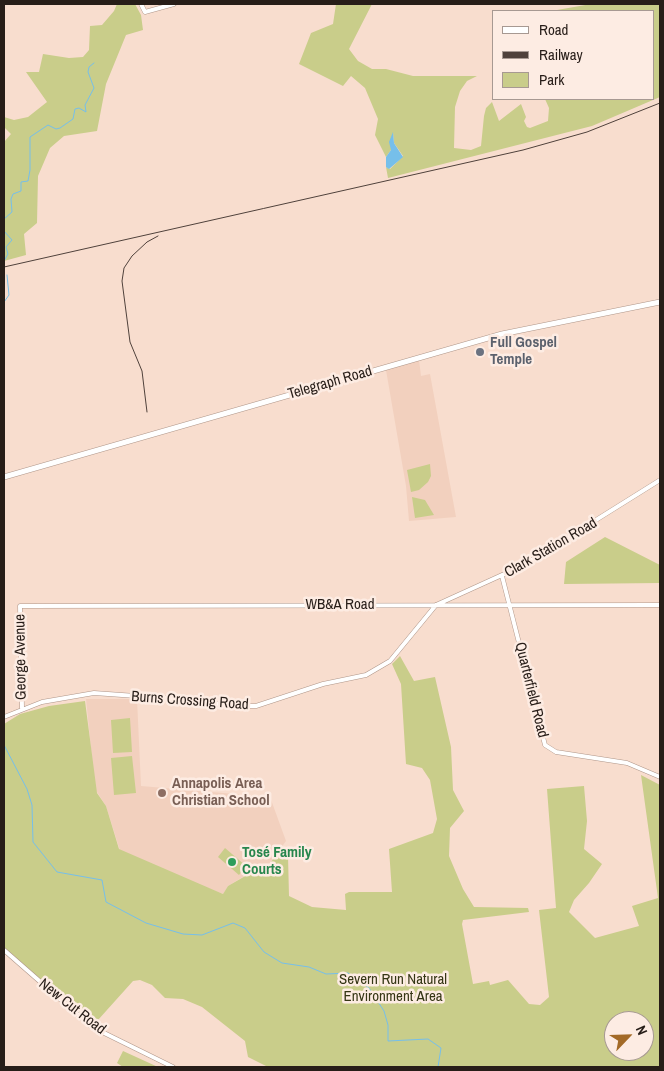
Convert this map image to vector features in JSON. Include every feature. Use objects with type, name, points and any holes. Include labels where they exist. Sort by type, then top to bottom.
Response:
[{"type":"main road","name":"Telegraph Road","points":[[4,477],[502,334],[660,302]]},
{"type":"street","points":[[141,4],[145,12],[174,4]]},
{"type":"street","name":"Clark Station Road","points":[[436,605],[502,576],[576,534],[660,480]]},
{"type":"street","name":"Quarterfield Road","points":[[502,576],[545,745],[559,753],[628,763],[660,777]]},
{"type":"street","name":"Burns Crossing Road","points":[[4,717],[22,708],[55,699],[97,693],[178,699],[234,706],[269,703],[317,686],[361,676],[377,670],[393,657],[436,605]]},
{"type":"street","name":"WB&A Road","points":[[20,606],[660,605]]},
{"type":"street","name":"George Avenue","points":[[20,606],[22,708]]},
{"type":"street","name":"New Cut Road","points":[[4,950],[92,1027],[173,1067]]},
{"type":"shaded area","points":[[419,360],[421,376],[430,374],[456,517],[409,521],[406,486],[386,370]]},
{"type":"shaded area","name":"Annapolis Area Christian School","points":[[86,699],[137,699],[141,786],[270,797],[286,841],[265,870],[246,875],[228,886],[223,894],[121,854],[106,806],[95,789]]},
{"type":"green space","points":[[117,4],[135,4],[141,15],[143,30],[126,35],[106,84],[97,131],[64,136],[50,148],[38,176],[37,223],[24,234],[26,255],[4,261],[4,142],[11,134],[4,127],[4,117],[14,120],[28,117],[47,102],[26,72],[39,72],[43,54],[69,58],[83,57],[89,50],[90,26],[102,25],[114,11]]},
{"type":"green space","points":[[336,4],[372,4],[349,49],[358,61],[372,69],[386,69],[413,76],[477,76],[467,81],[460,91],[455,107],[454,148],[471,150],[481,146],[486,108],[492,102],[499,121],[521,104],[526,117],[524,121],[527,127],[530,128],[548,121],[549,108],[545,100],[653,100],[592,126],[388,178],[386,167],[390,169],[403,156],[394,143],[393,133],[391,150],[386,157],[375,135],[378,119],[365,88],[351,76],[343,86],[299,64],[311,33],[333,24]]},
{"type":"green space","points":[[591,4],[660,4],[660,97],[654,100],[654,10],[557,10]]},
{"type":"green space","points":[[430,464],[431,476],[428,482],[419,490],[411,492],[407,470]]},
{"type":"green space","points":[[412,497],[425,500],[434,515],[415,518]]},
{"type":"green space","points":[[605,537],[660,565],[660,583],[564,584],[566,562]]},
{"type":"green space","name":"Severn Run Natural Environment Area","points":[[400,656],[414,681],[435,677],[451,747],[453,790],[464,811],[450,828],[449,856],[463,889],[474,907],[528,908],[529,912],[463,920],[462,924],[473,984],[489,981],[490,985],[508,980],[529,1004],[540,1005],[549,997],[539,910],[556,908],[547,789],[584,786],[587,821],[584,849],[602,864],[574,900],[569,912],[595,938],[639,926],[632,906],[658,898],[641,775],[660,785],[660,1067],[268,1067],[248,1057],[245,1041],[202,1007],[183,999],[165,998],[152,985],[140,980],[133,981],[98,1020],[95,1018],[89,1024],[4,951],[4,724],[20,714],[49,706],[85,701],[97,793],[106,806],[119,849],[223,894],[228,886],[247,875],[265,870],[280,850],[288,856],[289,896],[312,907],[346,910],[345,894],[349,892],[392,892],[389,849],[433,833],[437,819],[430,780],[422,768],[406,764],[401,684],[392,664]]},
{"type":"green space","points":[[130,718],[132,752],[113,753],[111,720]]},
{"type":"green space","points":[[132,756],[136,793],[114,795],[111,758]]},
{"type":"green space","name":"Tosé Family Courts","points":[[225,848],[246,866],[239,875],[218,857]]},
{"type":"green space","points":[[123,1051],[158,1067],[123,1067],[117,1063]]},
{"type":"water","points":[[393,132],[394,143],[403,157],[389,169],[386,167],[386,157],[391,150],[389,142]]},
{"type":"waterway","points":[[4,219],[12,212],[11,199],[13,194],[21,191],[21,182],[28,181],[30,137],[48,125],[56,129],[60,128],[73,119],[75,109],[79,108],[86,112],[85,105],[94,88],[88,72],[89,67],[94,63]]},
{"type":"waterway","points":[[4,231],[12,240],[6,247],[8,254],[4,261]]},
{"type":"waterway","points":[[4,302],[9,295],[7,275]]},
{"type":"waterway","points":[[4,745],[27,789],[32,805],[33,842],[57,872],[102,880],[106,902],[146,923],[183,934],[202,935],[233,923],[245,928],[264,952],[282,963],[309,967],[326,974],[348,973],[369,988],[384,1011],[388,1025],[388,1041],[428,1039],[441,1048],[438,1067]]},
{"type":"railway","points":[[4,267],[523,150],[587,132],[660,103]]},
{"type":"railway","points":[[147,412],[142,371],[130,342],[122,281],[124,268],[132,256],[147,242],[158,236]]},
{"type":"place","name":"Full Gospel Temple","points":[[480,352]]},
{"type":"place","name":"Annapolis Area Christian School","points":[[162,793]]},
{"type":"place","name":"Tosé Family Courts","points":[[232,862]]}]
